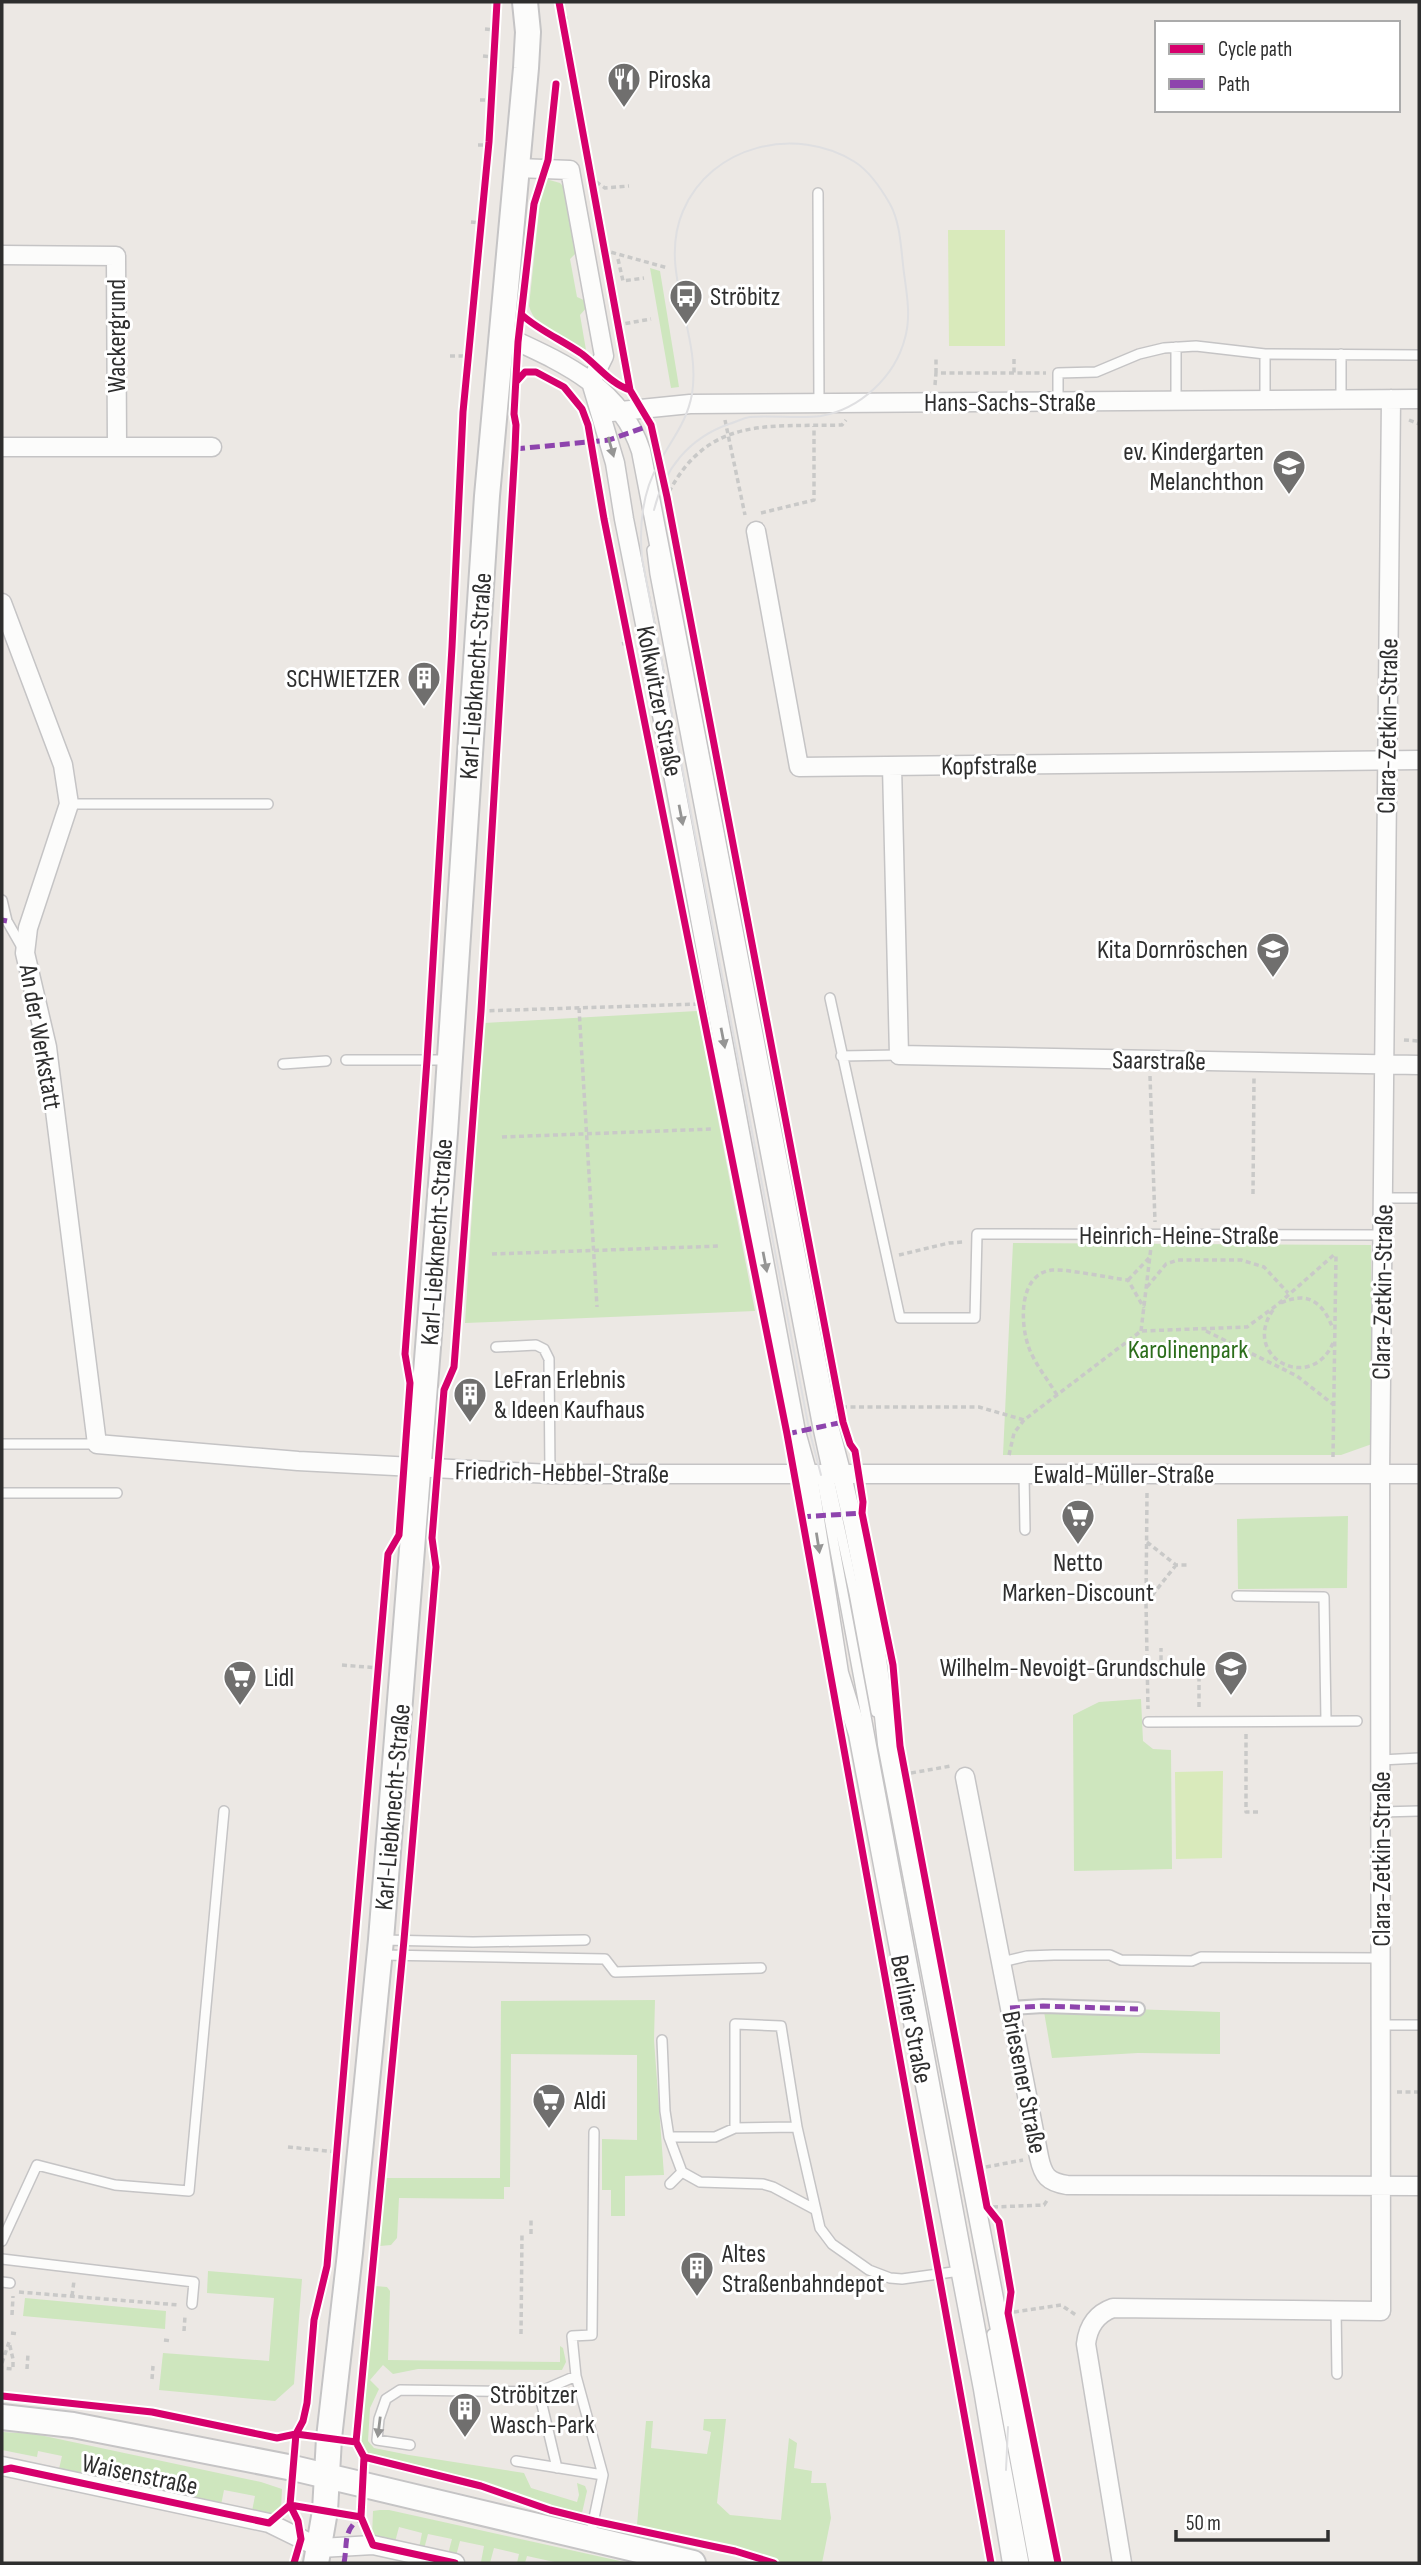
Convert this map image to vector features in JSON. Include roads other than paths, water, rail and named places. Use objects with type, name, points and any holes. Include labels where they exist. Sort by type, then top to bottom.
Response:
[{"type":"main road","name":"Karl-Liebknecht-Straße","points":[[318,2556],[325,2511],[326,2477],[380,1947],[449,1060],[486,496],[528,32],[526,2]]},
{"type":"main road","name":"Waisenstraße","points":[[2,2417],[73,2425],[326,2477],[590,2539],[654,2559],[693,2563]]},
{"type":"street","points":[[517,168],[570,170],[604,356],[591,382]]},
{"type":"street","name":"Wackergrund","points":[[2,255],[116,256],[117,446]]},
{"type":"street","name":"Kolkwitzer Straße","points":[[501,334],[563,362],[591,382],[622,411],[635,432],[641,451],[829,1426],[825,1475]]},
{"type":"street","name":"Kolkwitzer Straße","points":[[591,382],[615,463],[796,1432],[825,1475]]},
{"type":"street","name":"Clara-Zetkin-Straße","points":[[1382,2186],[1380,1475],[1391,399]]},
{"type":"street","name":"Hans-Sachs-Straße","points":[[601,414],[666,405],[1419,399]]},
{"type":"street","points":[[2,447],[212,447]]},
{"type":"street","name":"Kopfstraße","points":[[751,524],[799,767],[1419,760]]},
{"type":"street","name":"An der Werkstatt","points":[[2,603],[63,765],[69,804],[28,928],[25,953],[47,1047],[97,1444]]},
{"type":"street","points":[[892,766],[899,1055]]},
{"type":"street","name":"Saarstraße","points":[[899,1055],[1419,1065]]},
{"type":"street","name":"Friedrich-Hebbel-Straße","points":[[97,1444],[298,1461],[550,1474],[825,1475]]},
{"type":"street","name":"Ewald-Müller-Straße","points":[[825,1475],[1419,1474]]},
{"type":"street","name":"Berliner Straße","points":[[825,1475],[839,1673],[858,1734],[960,2271],[1012,2563]]},
{"type":"street","name":"Berliner Straße","points":[[825,1475],[880,1661],[887,1744],[1045,2563]]},
{"type":"street","name":"Briesener Straße","points":[[965,1777],[1042,2173],[1046,2178],[1058,2184],[1419,2186]]},
{"type":"street","points":[[1010,2008],[1043,2006],[1138,2009]]},
{"type":"street","points":[[1122,2563],[1086,2344],[1091,2326],[1098,2317],[1113,2308],[1381,2311],[1382,2186]]},
{"type":"street","name":"Waisenstraße","points":[[2,2466],[269,2523],[318,2556],[373,2545],[455,2563]]},
{"type":"lane","points":[[818,192],[819,403]]},
{"type":"lane","points":[[1058,401],[1058,373],[1096,372],[1139,354],[1176,347],[1196,346],[1265,354],[1419,355]]},
{"type":"lane","points":[[1176,347],[1176,400]]},
{"type":"lane","points":[[1265,354],[1265,400]]},
{"type":"lane","points":[[1341,354],[1341,399]]},
{"type":"lane","points":[[69,804],[268,804]]},
{"type":"lane","points":[[2,900],[7,921],[25,953]]},
{"type":"lane","points":[[830,998],[841,1056]]},
{"type":"lane","name":"Saarstraße","points":[[841,1056],[899,1055]]},
{"type":"lane","name":"Heinrich-Heine-Straße","points":[[841,1056],[900,1318],[975,1318],[977,1234],[1382,1236]]},
{"type":"lane","points":[[345,1060],[449,1060]]},
{"type":"lane","points":[[283,1064],[326,1061]]},
{"type":"lane","points":[[1383,1198],[1419,1198]]},
{"type":"lane","points":[[496,1347],[536,1345],[544,1349],[549,1359],[550,1474]]},
{"type":"lane","name":"Friedrich-Hebbel-Straße","points":[[2,1444],[97,1444]]},
{"type":"lane","points":[[1016,1474],[1024,1530]]},
{"type":"lane","points":[[825,1475],[1024,2563]]},
{"type":"lane","points":[[825,1475],[854,1593],[1034,2563]]},
{"type":"lane","points":[[2,1493],[117,1493]]},
{"type":"lane","points":[[1237,1596],[1324,1597],[1326,1721]]},
{"type":"lane","points":[[1149,1722],[1357,1721]]},
{"type":"lane","points":[[1381,1760],[1419,1758]]},
{"type":"lane","points":[[2,2241],[37,2165],[115,2185],[189,2191],[224,1811]]},
{"type":"lane","points":[[1381,1812],[1419,1811]]},
{"type":"lane","points":[[380,1947],[585,1940]]},
{"type":"lane","points":[[380,1947],[605,1959],[615,1972],[761,1968]]},
{"type":"lane","points":[[1002,1962],[1027,1956],[1054,1955],[1110,1955],[1121,1960],[1192,1961],[1201,1957],[1381,1958]]},
{"type":"lane","points":[[734,2128],[735,2024],[781,2026],[797,2127],[820,2228],[832,2245],[879,2275],[902,2279],[960,2271]]},
{"type":"lane","points":[[1382,2025],[1419,2025]]},
{"type":"lane","points":[[662,2040],[665,2111],[669,2137],[682,2172],[700,2182],[763,2184],[816,2210]]},
{"type":"lane","points":[[669,2137],[715,2137],[734,2128],[797,2127]]},
{"type":"lane","points":[[590,2539],[603,2475],[576,2376],[572,2336],[592,2335],[594,2132]]},
{"type":"lane","points":[[670,2184],[682,2172]]},
{"type":"lane","points":[[2,2259],[194,2282],[189,2305]]},
{"type":"lane","points":[[1336,2310],[1337,2374]]},
{"type":"lane","points":[[410,2445],[377,2440],[379,2420],[386,2399],[400,2390],[539,2392],[576,2376]]},
{"type":"lane","points":[[539,2392],[557,2468]]},
{"type":"lane","points":[[516,2461],[603,2475]]},
{"type":"tram line","points":[[654,510],[664,481],[680,457],[715,430],[750,417],[812,417],[835,412],[862,399],[893,366],[905,338],[908,322],[898,229],[894,212],[883,193],[855,162],[832,151],[807,145],[782,144],[757,148],[734,157],[713,170],[696,188],[683,211],[676,234],[675,256],[691,348],[692,394],[683,422],[653,474],[645,497],[641,533],[642,558],[809,1429],[821,1475]]},
{"type":"tram line","points":[[1006,2470],[1008,2427]]},
{"type":"place","name":"Piroska","points":[[624,109]]},
{"type":"place","name":"Ströbitz","points":[[686,326]]},
{"type":"place","name":"ev. Kindergarten Melanchthon","points":[[1289,496]]},
{"type":"place","name":"SCHWIETZER","points":[[424,708]]},
{"type":"place","name":"Kita Dornröschen","points":[[1273,979]]},
{"type":"place","name":"LeFran Erlebnis & Ideen Kaufhaus","points":[[470,1424]]},
{"type":"place","name":"Netto Marken-Discount","points":[[1078,1546]]},
{"type":"place","name":"Wilhelm-Nevoigt-Grundschule","points":[[1231,1697]]},
{"type":"place","name":"Lidl","points":[[240,1707]]},
{"type":"place","name":"Aldi","points":[[549,2130]]},
{"type":"place","name":"Altes Straßenbahndepot","points":[[697,2298]]},
{"type":"place","name":"Ströbitzer Wasch-Park","points":[[465,2439]]},
{"type":"park label","name":"Karolinenpark","points":[[1188,1349]]}]
